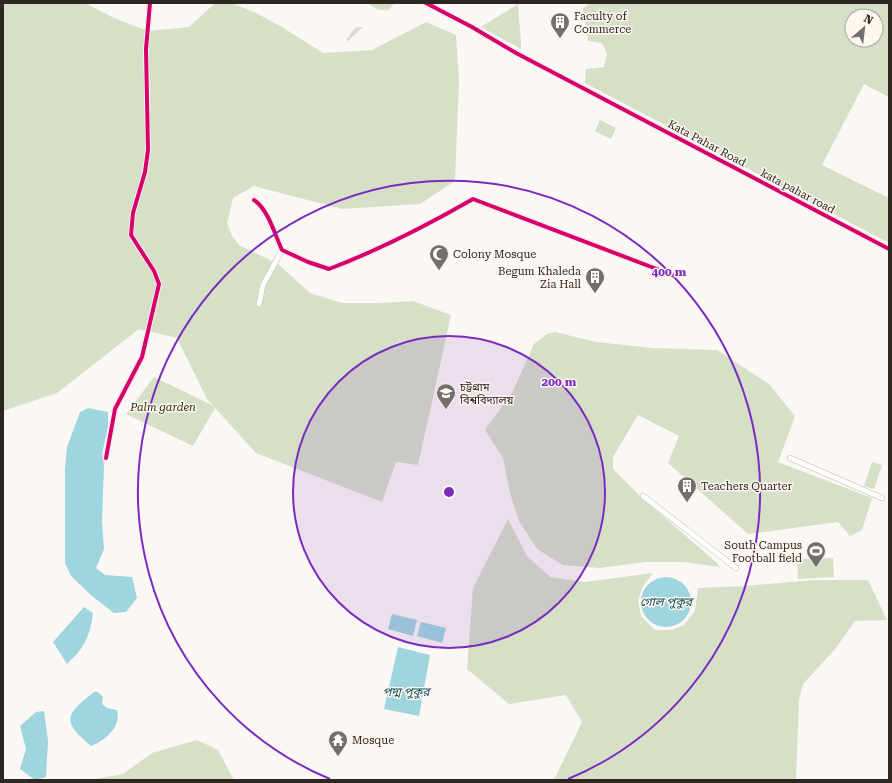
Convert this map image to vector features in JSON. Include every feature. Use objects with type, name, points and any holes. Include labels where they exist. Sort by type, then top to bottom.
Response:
[{"type":"street","points":[[106,458],[115,409],[142,358],[159,284],[154,271],[131,235],[133,213],[145,172],[148,150],[146,49],[150,3]]},
{"type":"street","name":"kata pahar road","points":[[426,3],[472,27],[516,53],[664,130]]},
{"type":"street","name":"Kata Pahar Road","points":[[664,130],[889,249]]},
{"type":"street","points":[[254,200],[265,212],[282,250],[308,262],[329,269],[384,247],[426,226],[473,199],[675,276]]},
{"type":"street","points":[[259,304],[263,285],[282,250]]},
{"type":"street","points":[[790,458],[882,498]]},
{"type":"street","points":[[643,496],[736,568]]},
{"type":"green space","name":"Palm garden","points":[[3,3],[85,3],[112,17],[147,31],[189,27],[215,3],[232,3],[256,13],[282,27],[323,53],[372,50],[426,22],[456,35],[459,81],[455,181],[420,204],[342,209],[254,186],[233,198],[227,223],[232,236],[239,245],[278,264],[310,293],[342,303],[413,301],[451,315],[418,465],[396,462],[382,502],[256,453],[215,408],[193,446],[126,414],[154,377],[214,406],[207,399],[177,338],[139,329],[57,393],[3,411]]},
{"type":"green space","points":[[369,3],[394,3],[390,9],[382,10],[377,9]]},
{"type":"green space","points":[[591,3],[889,3],[889,97],[864,84],[822,165],[889,198],[889,243],[585,83],[586,69],[604,67],[607,54],[602,43],[588,41],[583,8]]},
{"type":"green space","points":[[518,4],[521,43],[521,49],[481,27]]},
{"type":"green space","points":[[357,27],[363,27],[348,41],[346,40],[354,29]]},
{"type":"green space","points":[[600,120],[616,128],[611,139],[595,131]]},
{"type":"green space","points":[[555,332],[596,342],[653,348],[717,350],[769,384],[795,416],[778,462],[872,498],[862,530],[850,536],[838,522],[748,534],[668,463],[679,436],[638,415],[613,457],[613,469],[641,497],[717,563],[719,567],[684,562],[646,562],[599,568],[563,565],[537,549],[519,521],[510,493],[503,458],[485,430],[513,391],[534,344],[547,334]]},
{"type":"green space","points":[[872,462],[882,465],[874,489],[864,486]]},
{"type":"green space","points":[[508,519],[527,556],[550,577],[585,582],[653,573],[643,586],[638,600],[641,616],[655,630],[672,630],[684,625],[695,611],[698,588],[813,580],[868,580],[887,620],[855,621],[836,648],[803,684],[799,700],[796,780],[554,780],[582,722],[566,695],[509,704],[467,669],[473,588]]},
{"type":"green space","name":"South Campus Football field","points":[[833,558],[834,577],[798,579],[797,559]]},
{"type":"green space","points":[[197,740],[218,750],[234,780],[90,780],[123,774],[152,753]]},
{"type":"water","points":[[88,408],[108,412],[108,426],[102,454],[104,464],[102,522],[104,549],[96,568],[105,575],[132,577],[137,598],[126,612],[114,613],[92,596],[71,576],[65,563],[65,469],[67,447],[80,412]]},
{"type":"water","name":"গোল পুকুর","points":[[661,577],[671,577],[684,584],[691,597],[691,607],[684,620],[671,627],[661,627],[652,623],[645,616],[641,607],[641,597],[645,588],[652,581]]},
{"type":"water","points":[[84,607],[93,613],[90,629],[82,647],[67,664],[53,642]]},
{"type":"water","points":[[392,614],[417,620],[413,636],[388,629]]},
{"type":"water","points":[[421,622],[446,628],[442,643],[417,636]]},
{"type":"water","name":"পদ্ম পুকুর","points":[[398,647],[430,655],[419,716],[384,709]]},
{"type":"water","points":[[94,692],[98,692],[103,697],[102,704],[107,708],[117,710],[118,716],[115,727],[107,737],[91,746],[75,730],[71,724],[70,718],[77,707]]},
{"type":"water","points":[[44,711],[48,741],[46,777],[35,780],[20,769],[26,749],[20,726],[36,712]]},
{"type":"cycle path","points":[[106,458],[115,409],[142,357],[159,284],[154,271],[131,235],[133,213],[145,172],[148,150],[146,49],[150,3]]},
{"type":"cycle path","points":[[426,3],[472,27],[516,53],[889,249]]},
{"type":"cycle path","points":[[254,200],[259,204],[267,216],[282,250],[308,262],[329,269],[402,237],[473,199],[675,276]]},
{"type":"place","name":"Faculty of Commerce","points":[[560,39]]},
{"type":"place","name":"Colony Mosque","points":[[439,271]]},
{"type":"place","name":"Begum Khaleda Zia Hall","points":[[595,294]]},
{"type":"place","name":"চট্টগ্রাম বিশ্ববিদ্যালয়","points":[[446,410]]},
{"type":"place","name":"Teachers Quarter","points":[[687,503]]},
{"type":"place","name":"South Campus Football field","points":[[816,568]]},
{"type":"place","name":"Mosque","points":[[338,757]]}]
